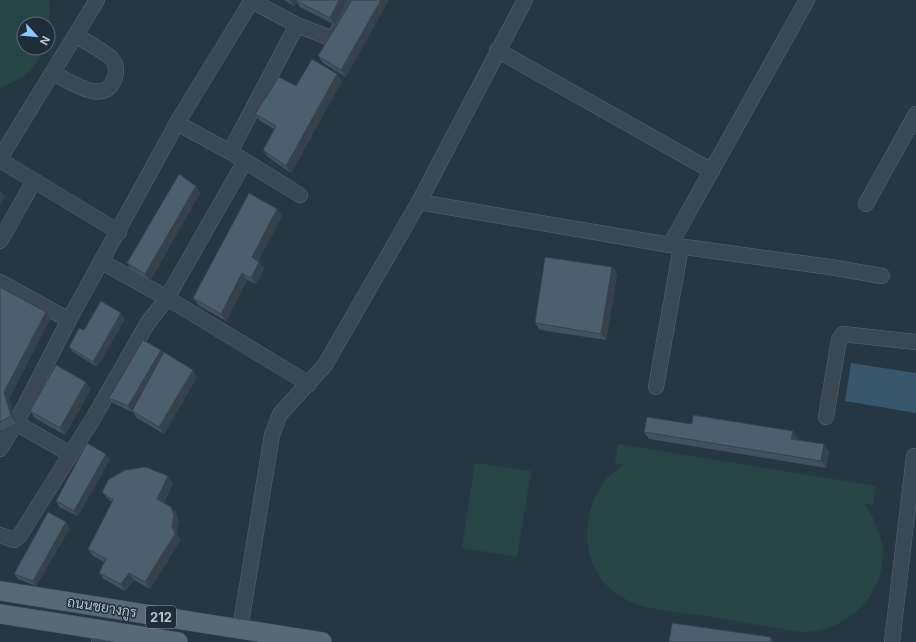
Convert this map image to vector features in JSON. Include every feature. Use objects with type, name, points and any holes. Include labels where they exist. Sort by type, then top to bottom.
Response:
[{"type":"main road","name":"ถนนชยางกูร","points":[[0,591],[322,642]]},
{"type":"main road","name":"ถนนชยางกูร","points":[[0,614],[101,636],[178,642]]},
{"type":"lane","points":[[98,0],[0,159],[119,232]]},
{"type":"lane","points":[[0,449],[16,423],[69,320],[119,232],[177,123],[251,0],[297,25],[330,38],[337,33],[354,0]]},
{"type":"lane","points":[[240,629],[272,434],[280,414],[325,365],[419,202],[525,0]]},
{"type":"lane","points":[[656,387],[676,246],[712,171],[808,0]]},
{"type":"lane","points":[[230,152],[297,25]]},
{"type":"lane","points":[[53,73],[92,92],[105,91],[114,83],[117,71],[112,59],[76,35]]},
{"type":"lane","points":[[498,50],[712,171]]},
{"type":"lane","points":[[866,204],[916,114]]},
{"type":"lane","points":[[177,123],[230,152],[300,195]]},
{"type":"lane","points":[[0,535],[10,540],[17,538],[113,384],[147,324],[167,298],[245,161]]},
{"type":"lane","points":[[0,241],[34,181]]},
{"type":"lane","points":[[419,202],[676,246],[830,267],[882,276]]},
{"type":"lane","points":[[102,262],[167,298],[309,384]]},
{"type":"lane","points":[[0,282],[69,320]]},
{"type":"lane","points":[[826,417],[839,340],[843,334],[916,342]]},
{"type":"lane","points":[[16,423],[70,454]]},
{"type":"lane","points":[[892,642],[914,493],[914,456]]},
{"type":"green space","points":[[0,0],[49,0],[50,16],[16,16],[16,56],[40,56],[32,69],[16,81],[0,88]]},
{"type":"green space","points":[[618,444],[876,486],[873,505],[865,504],[879,532],[883,553],[882,566],[872,593],[853,614],[841,622],[828,628],[800,632],[652,608],[631,602],[622,597],[608,586],[597,573],[591,558],[588,542],[588,525],[591,508],[598,492],[607,478],[624,465],[615,463]]},
{"type":"green space","points":[[475,463],[531,471],[517,557],[462,548]]},
{"type":"water","points":[[851,363],[916,373],[916,413],[845,401]]},
{"type":"building","points":[[295,0],[339,0],[330,18]]},
{"type":"building","points":[[352,0],[381,0],[341,70],[318,56]]},
{"type":"building","points":[[312,59],[337,74],[286,166],[263,150],[276,126],[255,114],[279,77],[296,86]]},
{"type":"building","points":[[179,174],[196,186],[145,274],[127,263]]},
{"type":"building","points":[[249,193],[277,209],[252,257],[259,262],[251,278],[242,273],[221,314],[193,298]]},
{"type":"building","points":[[545,257],[612,267],[601,334],[535,323]]},
{"type":"building","points":[[0,287],[46,312],[4,392],[11,416],[0,422]]},
{"type":"building","points":[[101,301],[121,313],[93,362],[69,347],[79,328],[84,330]]},
{"type":"building","points":[[143,340],[161,350],[128,406],[109,398]]},
{"type":"building","points":[[164,352],[193,370],[159,427],[132,411]]},
{"type":"building","points":[[56,365],[86,382],[60,428],[30,411]]},
{"type":"building","points":[[693,415],[793,431],[791,439],[824,444],[821,461],[644,432],[647,417],[692,424]]},
{"type":"building","points":[[87,443],[106,454],[74,511],[56,501]]},
{"type":"building","points":[[146,467],[168,476],[157,499],[171,507],[174,515],[172,526],[175,534],[145,582],[129,573],[121,584],[99,573],[106,559],[88,549],[113,500],[102,492],[108,480],[125,470]]},
{"type":"building","points":[[48,512],[66,522],[33,581],[14,574]]},
{"type":"building","points":[[672,623],[771,637],[771,642],[669,642]]}]
